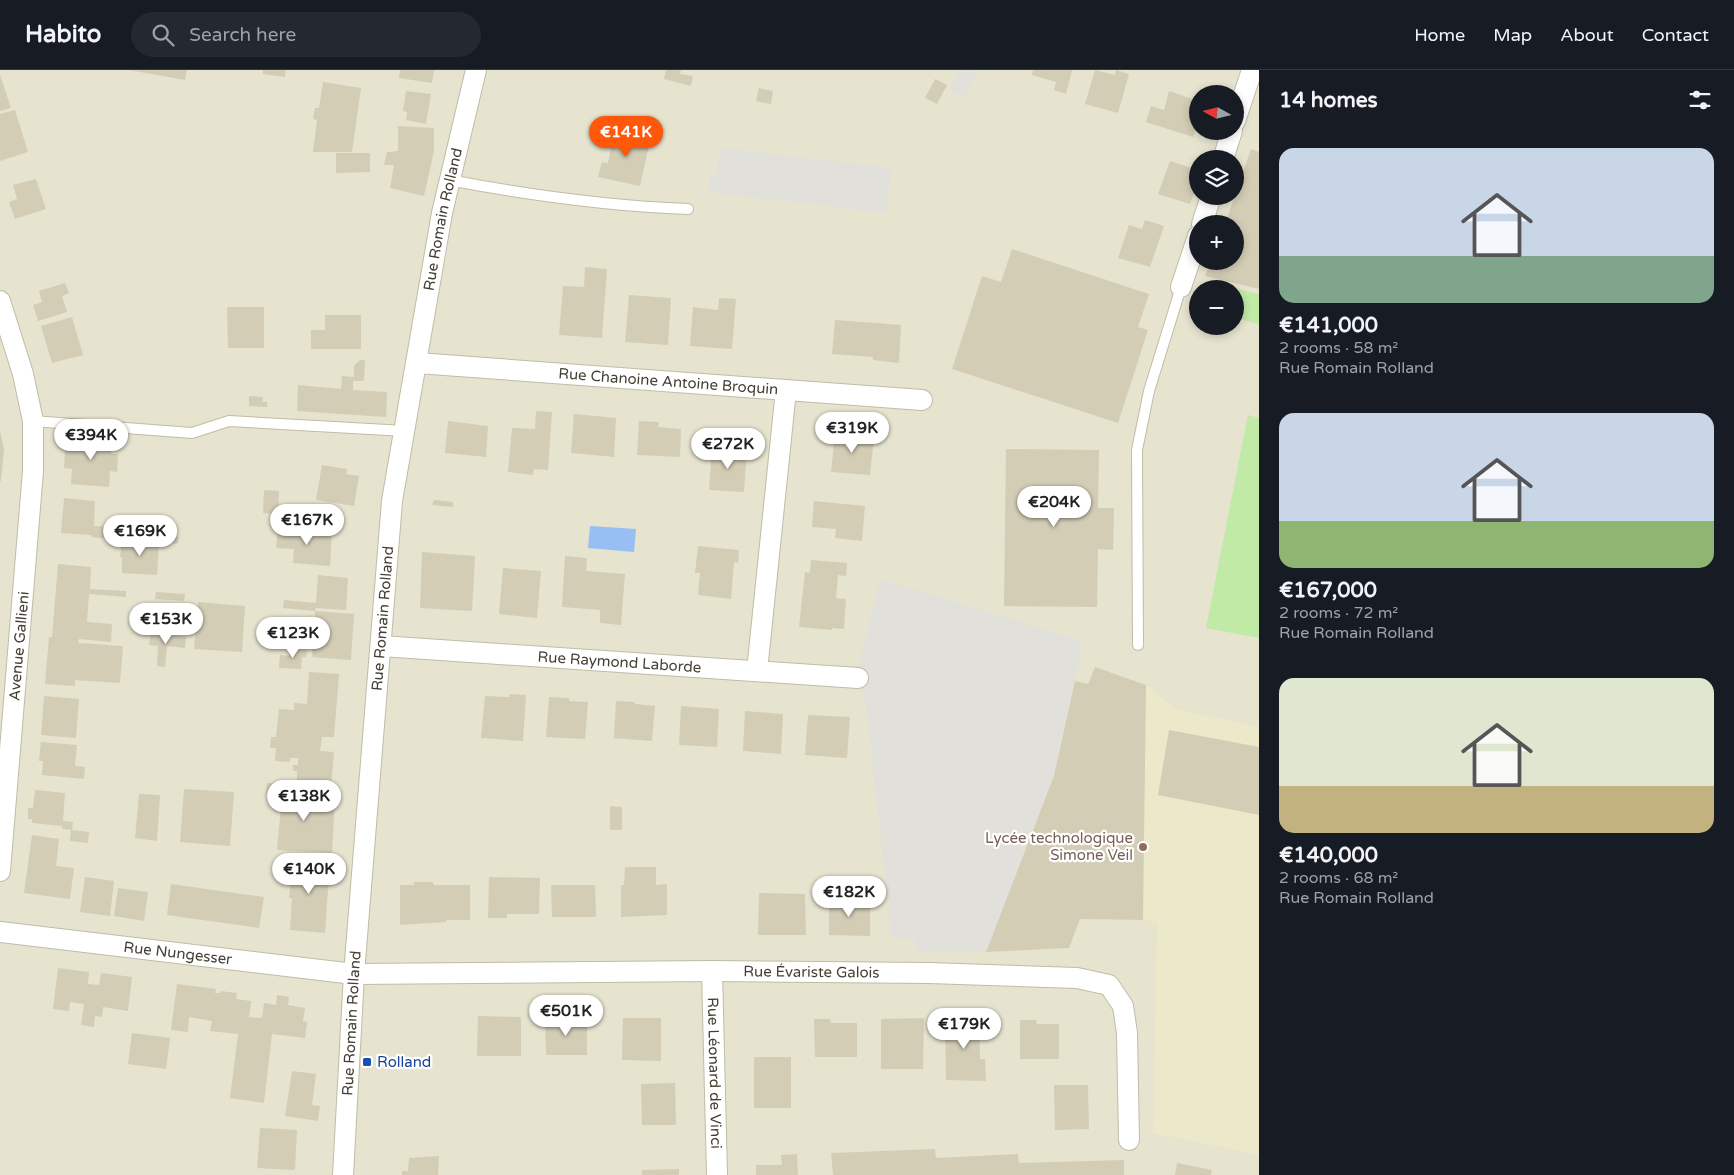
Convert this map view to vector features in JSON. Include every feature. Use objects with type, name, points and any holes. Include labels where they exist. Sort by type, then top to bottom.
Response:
[{"type":"street","name":"Rue Romain Rolland","points":[[344,1175],[354,974],[382,646],[392,501],[449,180],[476,70]]},
{"type":"street","points":[[1244,92],[1251,70]]},
{"type":"street","points":[[1181,287],[1189,263]]},
{"type":"street","name":"Avenue Gallieni","points":[[0,301],[23,374],[33,421],[33,471],[0,871]]},
{"type":"street","name":"Rue Chanoine Antoine Broquin","points":[[417,363],[922,400]]},
{"type":"street","points":[[757,671],[786,390]]},
{"type":"street","name":"Rue Raymond Laborde","points":[[382,646],[858,678]]},
{"type":"street","name":"Rue Nungesser","points":[[0,932],[354,974]]},
{"type":"street","name":"Rue Évariste Galois","points":[[354,974],[712,971],[929,973],[1077,978],[1109,985],[1123,1006],[1127,1033],[1129,1140]]},
{"type":"street","name":"Rue Léonard de Vinci","points":[[712,971],[716,1175]]},
{"type":"lane","points":[[449,180],[524,194],[638,207],[688,208]]},
{"type":"lane","points":[[1138,645],[1137,450],[1149,391],[1181,287]]},
{"type":"lane","points":[[33,421],[192,433],[229,421],[405,431]]},
{"type":"shaded area","points":[[0,70],[1259,70],[1259,1175],[0,1175]]},
{"type":"shaded area","points":[[959,70],[979,70],[965,98],[949,90]]},
{"type":"shaded area","points":[[720,148],[891,168],[886,213],[709,192],[711,173],[717,174]]},
{"type":"shaded area","points":[[880,579],[1082,641],[1054,776],[986,952],[916,951],[915,939],[892,938],[867,713],[863,691],[858,689],[858,667]]},
{"type":"shaded area","name":"Lycée technologique Simone Veil","points":[[1095,667],[1146,685],[1176,709],[1259,727],[1259,1155],[1153,1133],[1157,922],[1080,919],[1069,948],[986,952],[1054,776],[1075,681],[1088,684]]},
{"type":"green space","points":[[1244,290],[1259,294],[1259,324],[1244,320]]},
{"type":"green space","points":[[1248,415],[1259,418],[1259,638],[1206,628]]},
{"type":"water","points":[[590,526],[636,529],[634,552],[588,548]]},
{"type":"building","points":[[129,70],[187,70],[185,80]]},
{"type":"building","points":[[263,70],[286,70],[285,77],[263,74]]},
{"type":"building","points":[[400,70],[434,70],[432,83],[399,78]]},
{"type":"building","points":[[666,70],[681,70],[680,74],[693,76],[691,86],[664,79]]},
{"type":"building","points":[[1033,70],[1072,70],[1066,94],[1054,90],[1056,82],[1032,75]]},
{"type":"building","points":[[1095,70],[1115,75],[1116,70],[1129,74],[1118,113],[1085,104]]},
{"type":"building","points":[[0,75],[11,108],[0,111]]},
{"type":"building","points":[[935,79],[947,85],[937,104],[925,98]]},
{"type":"building","points":[[323,82],[361,88],[352,152],[313,152],[317,120],[313,119],[315,108],[319,108]]},
{"type":"building","points":[[759,88],[773,91],[771,104],[756,101]]},
{"type":"building","points":[[406,91],[431,94],[426,124],[406,120],[407,112],[403,111]]},
{"type":"building","points":[[1169,91],[1189,98],[1189,136],[1146,122],[1151,106],[1164,110]]},
{"type":"building","points":[[15,110],[28,152],[0,161],[0,114]]},
{"type":"building","points":[[398,126],[434,128],[434,151],[424,196],[390,188],[394,165],[384,165],[387,152],[398,151]]},
{"type":"building","points":[[615,129],[651,136],[640,186],[598,177],[602,162],[608,163]]},
{"type":"building","points":[[1251,149],[1259,152],[1259,289],[1244,285],[1244,280],[1222,280],[1205,276],[1207,270],[1244,270],[1244,215],[1228,215],[1232,205],[1244,205],[1244,169]]},
{"type":"building","points":[[336,153],[370,153],[370,172],[336,173]]},
{"type":"building","points":[[1170,161],[1189,167],[1189,204],[1158,194]]},
{"type":"building","points":[[36,179],[46,209],[15,219],[9,202],[17,199],[13,185]]},
{"type":"building","points":[[1145,220],[1164,226],[1150,267],[1118,258],[1129,225],[1142,229]]},
{"type":"building","points":[[1012,249],[1149,294],[1138,327],[1148,330],[1118,423],[952,369],[982,276],[1001,282]]},
{"type":"building","points":[[585,267],[607,269],[602,338],[559,335],[563,286],[584,287]]},
{"type":"building","points":[[65,283],[69,293],[62,296],[67,312],[38,321],[33,305],[42,302],[39,291]]},
{"type":"building","points":[[629,295],[671,298],[668,345],[625,342]]},
{"type":"building","points":[[719,298],[736,299],[732,349],[690,346],[693,307],[718,310]]},
{"type":"building","points":[[227,307],[264,307],[264,348],[228,348]]},
{"type":"building","points":[[325,315],[361,315],[361,349],[311,349],[311,330],[325,330]]},
{"type":"building","points":[[72,317],[83,355],[52,363],[41,326]]},
{"type":"building","points":[[835,320],[901,325],[899,363],[873,360],[873,357],[832,354]]},
{"type":"building","points":[[360,360],[365,360],[364,381],[353,381],[353,390],[387,392],[386,417],[297,411],[298,385],[341,389],[342,376],[354,377],[354,366]]},
{"type":"building","points":[[249,396],[263,397],[262,402],[267,402],[267,407],[249,406]]},
{"type":"building","points":[[536,411],[552,412],[548,470],[534,469],[533,475],[508,472],[512,428],[535,429]]},
{"type":"building","points":[[574,414],[616,418],[614,457],[571,453]]},
{"type":"building","points":[[448,421],[488,426],[486,457],[445,453]]},
{"type":"building","points":[[639,421],[659,422],[658,427],[681,429],[680,457],[637,455]]},
{"type":"building","points":[[0,431],[4,449],[1,481],[0,481]]},
{"type":"building","points":[[835,434],[874,437],[870,475],[831,472]]},
{"type":"building","points":[[75,435],[112,438],[111,454],[118,454],[117,472],[110,471],[109,487],[71,484],[72,469],[64,468],[65,450],[73,450]]},
{"type":"building","points":[[712,447],[747,450],[744,492],[709,490]]},
{"type":"building","points":[[1006,449],[1099,450],[1098,508],[1114,508],[1113,550],[1098,549],[1097,607],[1004,606]]},
{"type":"building","points":[[322,465],[347,469],[346,474],[359,476],[354,506],[316,500]]},
{"type":"building","points":[[264,490],[279,491],[278,514],[263,513]]},
{"type":"building","points":[[64,498],[95,501],[94,526],[109,527],[108,539],[92,537],[91,535],[61,533]]},
{"type":"building","points":[[434,500],[453,502],[453,507],[432,505]]},
{"type":"building","points":[[814,501],[865,506],[862,541],[835,538],[836,529],[812,527]]},
{"type":"building","points":[[278,529],[332,534],[330,566],[293,563],[294,549],[276,548]]},
{"type":"building","points":[[167,536],[179,537],[177,544],[166,543]]},
{"type":"building","points":[[122,539],[159,543],[157,575],[122,573],[122,557],[120,557]]},
{"type":"building","points":[[698,546],[739,550],[738,563],[734,562],[731,599],[698,595],[700,573],[695,573]]},
{"type":"building","points":[[422,552],[475,556],[472,611],[420,608]]},
{"type":"building","points":[[565,556],[587,558],[586,571],[625,574],[621,625],[600,623],[600,610],[562,607]]},
{"type":"building","points":[[811,560],[847,563],[846,576],[838,575],[836,598],[846,599],[844,629],[832,628],[832,630],[799,627],[805,572],[810,573]]},
{"type":"building","points":[[58,564],[91,567],[90,589],[126,591],[126,597],[89,594],[87,622],[112,624],[111,642],[79,639],[78,643],[123,646],[120,683],[75,680],[75,686],[45,684],[49,637],[52,637]]},
{"type":"building","points":[[503,568],[541,571],[537,618],[499,614]]},
{"type":"building","points":[[318,575],[348,578],[346,610],[316,608],[315,611],[283,608],[284,600],[316,603]]},
{"type":"building","points":[[156,592],[185,594],[184,601],[155,599]]},
{"type":"building","points":[[198,602],[245,606],[242,652],[194,649]]},
{"type":"building","points":[[315,611],[354,614],[351,660],[312,657]]},
{"type":"building","points":[[151,633],[186,637],[185,648],[167,646],[165,667],[157,666],[158,646],[149,645]]},
{"type":"building","points":[[289,648],[307,650],[306,657],[302,657],[301,669],[279,668],[280,655],[289,656]]},
{"type":"building","points":[[1095,667],[1146,685],[1143,920],[1080,919],[1069,948],[986,952],[1054,776],[1075,681],[1088,684]]},
{"type":"building","points":[[309,672],[339,674],[334,737],[322,737],[320,751],[334,752],[331,787],[297,785],[297,771],[293,771],[293,765],[298,765],[298,758],[290,758],[290,762],[275,761],[276,748],[270,748],[271,737],[276,737],[279,709],[294,710],[294,703],[307,704]]},
{"type":"building","points":[[510,694],[526,695],[523,741],[481,738],[485,696],[509,697]]},
{"type":"building","points":[[44,696],[79,699],[76,738],[41,735]]},
{"type":"building","points":[[549,697],[569,698],[569,701],[588,702],[585,739],[546,737]]},
{"type":"building","points":[[616,701],[655,706],[652,741],[614,738]]},
{"type":"building","points":[[681,706],[719,709],[717,747],[679,745]]},
{"type":"building","points":[[745,711],[783,714],[781,754],[743,751]]},
{"type":"building","points":[[808,715],[850,717],[847,758],[805,755]]},
{"type":"building","points":[[1169,730],[1259,747],[1259,815],[1158,795]]},
{"type":"building","points":[[41,742],[77,745],[75,766],[85,767],[84,779],[42,775],[43,761],[39,761]]},
{"type":"building","points":[[267,783],[287,784],[286,795],[335,798],[332,853],[277,850],[282,795],[266,794]]},
{"type":"building","points":[[184,789],[234,792],[230,846],[180,842]]},
{"type":"building","points":[[35,790],[65,793],[63,821],[73,822],[72,830],[62,829],[62,826],[32,823],[32,819],[28,819],[28,808],[33,808]]},
{"type":"building","points":[[139,794],[160,795],[157,841],[135,838]]},
{"type":"building","points":[[610,806],[622,807],[622,830],[610,830]]},
{"type":"building","points":[[71,830],[89,832],[88,843],[70,841]]},
{"type":"building","points":[[32,835],[59,839],[56,866],[74,868],[70,899],[24,893]]},
{"type":"building","points":[[293,859],[330,861],[325,933],[290,930],[292,898],[289,898]]},
{"type":"building","points":[[625,867],[656,867],[656,885],[667,884],[667,915],[621,917],[621,885],[624,885]]},
{"type":"building","points":[[85,877],[114,881],[110,916],[80,912]]},
{"type":"building","points":[[489,877],[540,878],[539,914],[507,914],[507,918],[488,918]]},
{"type":"building","points":[[414,882],[433,882],[434,885],[470,885],[470,920],[447,920],[446,922],[400,925],[400,885],[414,885]]},
{"type":"building","points":[[171,884],[264,897],[259,928],[167,915]]},
{"type":"building","points":[[551,885],[595,885],[596,917],[552,917]]},
{"type":"building","points":[[118,888],[148,892],[144,921],[114,916]]},
{"type":"building","points":[[759,893],[805,894],[806,935],[758,935]]},
{"type":"building","points":[[829,900],[870,901],[870,936],[829,935]]},
{"type":"building","points":[[58,968],[89,972],[88,984],[99,985],[101,973],[132,977],[128,1011],[103,1007],[102,1017],[95,1016],[94,1027],[81,1025],[84,1004],[70,1002],[69,1011],[53,1009]]},
{"type":"building","points":[[177,984],[216,989],[215,993],[220,993],[220,991],[237,993],[236,999],[251,1001],[249,1017],[262,1018],[264,1003],[276,1005],[277,995],[289,997],[288,1005],[305,1008],[303,1021],[307,1022],[305,1038],[272,1034],[264,1103],[230,1098],[238,1034],[210,1031],[212,1021],[189,1017],[188,1032],[171,1030]]},
{"type":"building","points":[[478,1016],[521,1017],[521,1056],[477,1056]]},
{"type":"building","points":[[545,1017],[559,1018],[559,1021],[587,1021],[587,1055],[546,1055]]},
{"type":"building","points":[[623,1018],[661,1018],[661,1061],[622,1060]]},
{"type":"building","points":[[924,1018],[923,1069],[881,1069],[881,1019]]},
{"type":"building","points":[[945,1018],[979,1018],[980,1059],[985,1059],[986,1081],[946,1080]]},
{"type":"building","points":[[814,1019],[830,1019],[831,1023],[857,1023],[857,1057],[815,1057]]},
{"type":"building","points":[[1020,1020],[1036,1020],[1037,1024],[1059,1024],[1059,1059],[1020,1059]]},
{"type":"building","points":[[132,1033],[170,1038],[166,1069],[128,1064]]},
{"type":"building","points":[[754,1057],[791,1057],[791,1108],[754,1108]]},
{"type":"building","points":[[292,1071],[316,1074],[312,1105],[320,1106],[318,1121],[285,1116]]},
{"type":"building","points":[[675,1083],[676,1125],[642,1125],[641,1084]]},
{"type":"building","points":[[1054,1085],[1088,1085],[1089,1129],[1055,1130]]},
{"type":"building","points":[[260,1128],[297,1130],[295,1170],[257,1168]]},
{"type":"building","points":[[935,1149],[936,1158],[1018,1154],[1019,1163],[1124,1160],[1124,1175],[833,1175],[831,1153]]},
{"type":"building","points":[[797,1154],[798,1175],[756,1175],[756,1165],[782,1165],[781,1155]]},
{"type":"building","points":[[439,1156],[438,1175],[402,1175],[402,1171],[408,1171],[409,1158]]},
{"type":"building","points":[[1177,1163],[1212,1170],[1211,1175],[1175,1175]]},
{"type":"building","points":[[679,1169],[679,1175],[642,1175],[642,1170]]},
{"type":"place","name":"Lycée technologique Simone Veil","points":[[1143,847]]},
{"type":"place","name":"Rolland","points":[[367,1062]]}]
